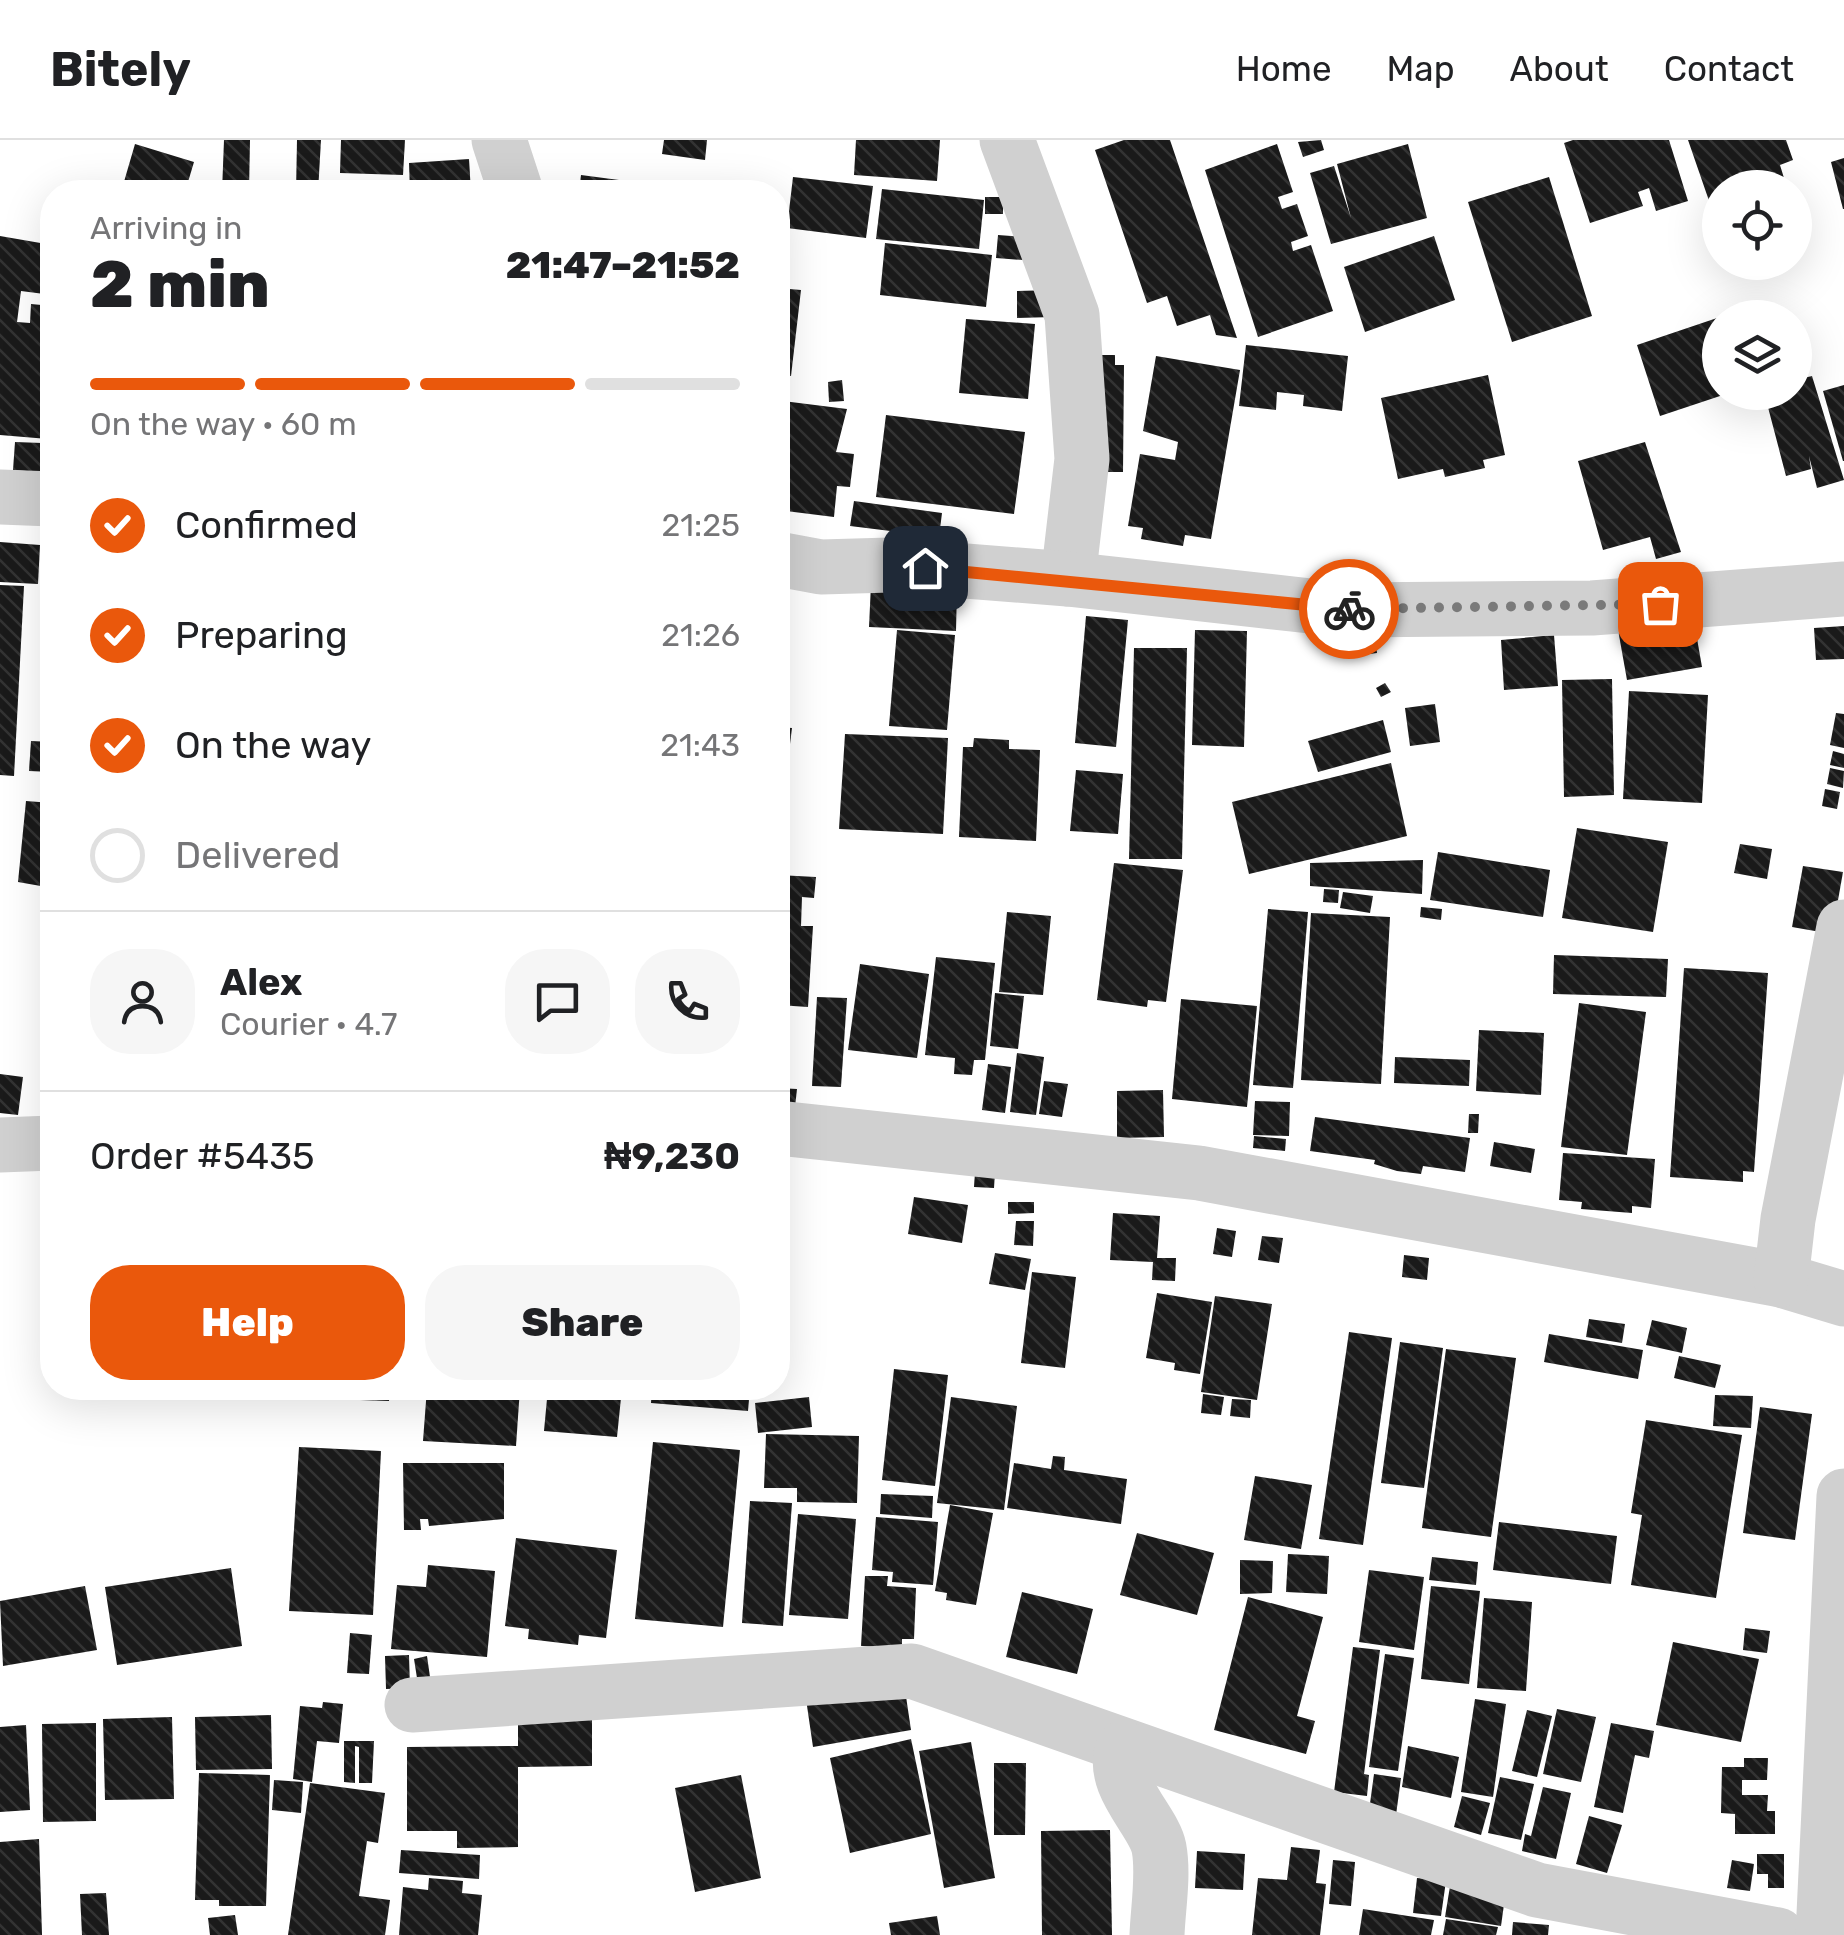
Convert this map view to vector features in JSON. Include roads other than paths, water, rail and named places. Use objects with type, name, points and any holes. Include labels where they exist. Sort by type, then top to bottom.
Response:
[{"type":"street","points":[[499,140],[512,180]]},
{"type":"street","points":[[1006,140],[1072,314],[1082,459],[1068,579]]},
{"type":"street","points":[[0,496],[40,498]]},
{"type":"street","points":[[790,561],[822,566],[890,565],[1068,579],[1346,610],[1592,608],[1844,589]]},
{"type":"street","points":[[1780,1280],[1844,927]]},
{"type":"street","points":[[790,1129],[1199,1173],[1780,1280],[1844,1299]]},
{"type":"street","points":[[0,1144],[40,1143]]},
{"type":"street","points":[[1823,1935],[1844,1496]]},
{"type":"street","points":[[412,1705],[810,1681],[900,1671],[1537,1890],[1778,1935]]},
{"type":"street","points":[[1123,1748],[1120,1757],[1134,1808],[1159,1845]]},
{"type":"street","points":[[1157,1935],[1159,1845],[1209,1777]]}]
